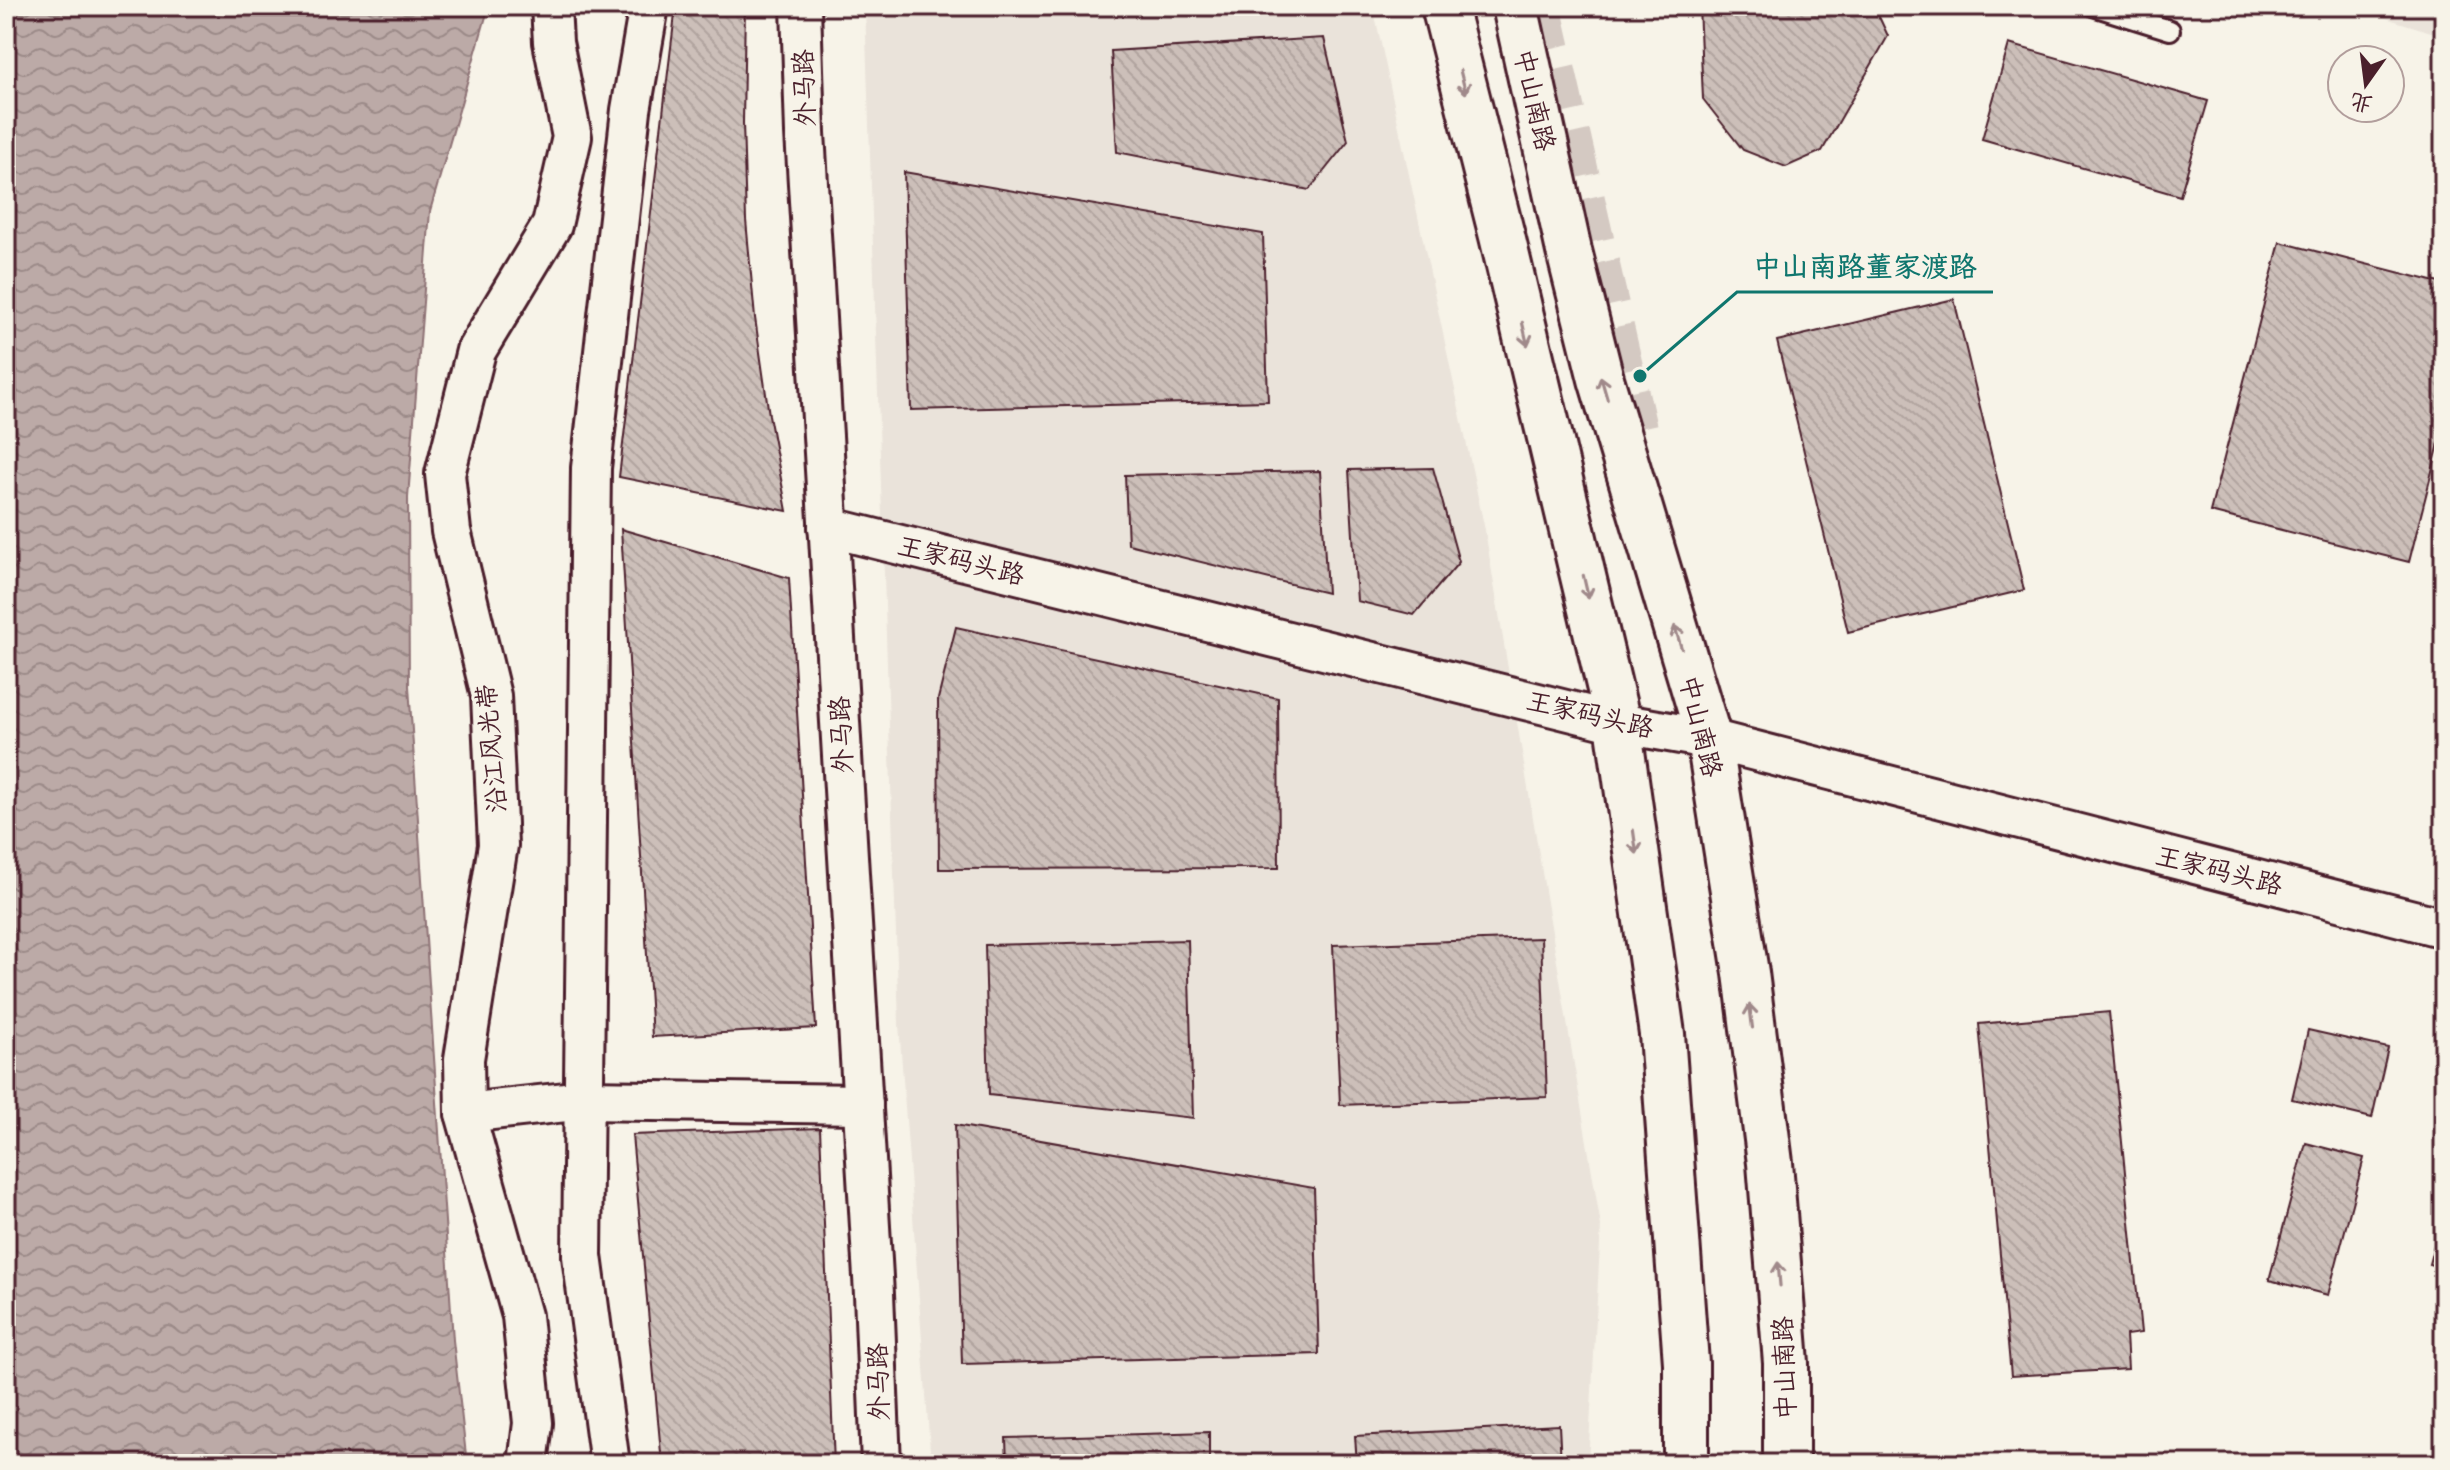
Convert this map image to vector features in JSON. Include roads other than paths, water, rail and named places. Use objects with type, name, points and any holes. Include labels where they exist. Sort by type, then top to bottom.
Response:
[{"type":"main road","points":[[1444,6],[1618,723],[1662,1034],[1686,1363],[1686,1464]]},
{"type":"main road","name":"中山南路","points":[[1515,6],[1569,251],[1601,379],[1709,739],[1746,973],[1770,1163],[1786,1363],[1786,1464]]},
{"type":"street","name":"沿江风光带","points":[[528,1464],[533,1423],[522,1316],[465,1113],[464,1059],[498,845],[491,696],[451,531],[445,474],[476,351],[552,225],[572,137],[553,42],[551,6]]},
{"type":"street","points":[[610,1464],[582,1256],[591,468],[631,110],[649,6]]},
{"type":"street","name":"外马路","points":[[801,6],[805,133],[863,1104],[881,1464]]},
{"type":"street","name":"王家码头路","points":[[828,527],[1618,723],[1709,739],[2444,928]]},
{"type":"street","points":[[465,1113],[584,1100],[863,1104]]},
{"type":"lane","points":[[2093,6],[2170,30]]},
{"type":"water","points":[[6,6],[489,6],[430,211],[408,498],[409,686],[453,1340],[467,1464],[6,1464]]},
{"type":"tunnel","points":[[1539,6],[1635,429]]},
{"type":"place","name":"中山南路董家渡路","points":[[1640,376]]}]
